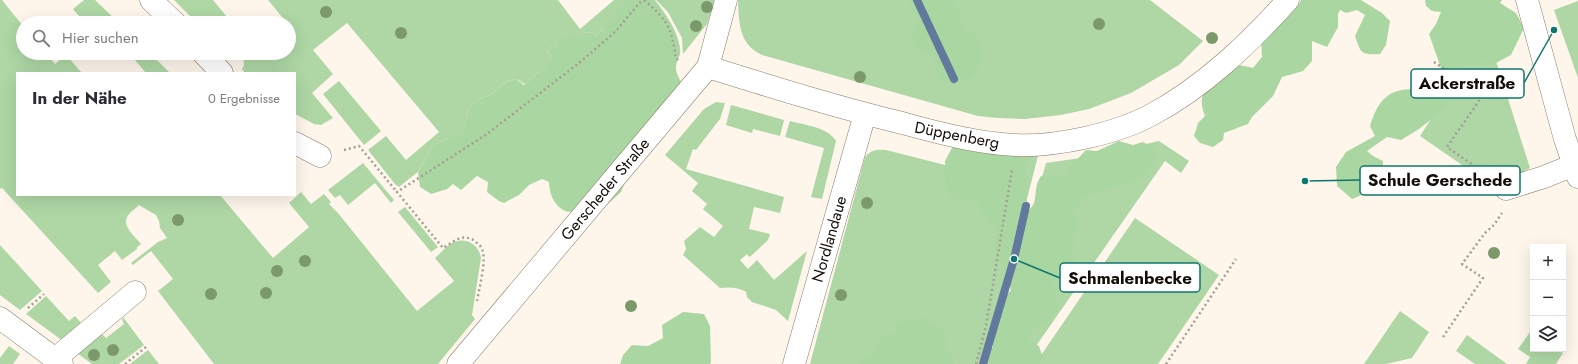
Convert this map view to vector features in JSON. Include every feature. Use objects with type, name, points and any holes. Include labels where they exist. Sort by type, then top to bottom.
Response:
[{"type":"street","points":[[151,0],[168,16]]},
{"type":"street","name":"Gerscheder Straße","points":[[458,364],[708,67],[726,0]]},
{"type":"street","name":"Düppenberg","points":[[708,67],[865,114],[962,139],[1009,144],[1058,142],[1105,133],[1124,127],[1150,115],[1200,84],[1224,64],[1288,0]]},
{"type":"street","points":[[1506,189],[1544,177],[1576,171],[1572,136],[1527,0]]},
{"type":"street","points":[[210,60],[221,72]]},
{"type":"street","name":"Nordlandaue","points":[[794,364],[865,114]]},
{"type":"street","points":[[296,144],[320,156]]},
{"type":"street","points":[[0,318],[59,362],[135,292]]},
{"type":"path","points":[[397,192],[487,134],[615,32],[643,0],[658,12],[666,22],[673,38],[676,59]]},
{"type":"path","points":[[1434,62],[1483,95],[1447,147],[1506,189],[1507,200],[1501,216],[1485,233],[1462,264],[1483,278],[1443,337]]},
{"type":"path","points":[[320,156],[359,146],[443,248],[460,237],[471,238],[482,248],[484,256],[476,307]]},
{"type":"path","points":[[976,364],[986,326],[1009,188]]},
{"type":"path","points":[[1166,364],[1236,259]]},
{"type":"path","points":[[25,311],[44,294]]},
{"type":"path","points":[[125,364],[146,347]]},
{"type":"green space","points":[[0,0],[2,0],[16,17],[16,60],[52,60],[55,64],[60,60],[70,60],[81,72],[16,72],[16,196],[221,196],[273,258],[309,227],[289,203],[301,192],[311,204],[324,194],[331,202],[329,204],[338,213],[417,311],[454,281],[435,258],[448,246],[457,241],[462,240],[474,245],[480,253],[481,258],[472,315],[475,319],[438,364],[214,364],[158,291],[173,279],[151,251],[133,265],[131,263],[158,242],[167,238],[160,228],[156,215],[139,205],[127,217],[126,221],[128,229],[141,244],[137,247],[137,249],[122,260],[115,251],[98,265],[111,282],[98,293],[2,188],[0,189]]},
{"type":"green space","points":[[84,0],[95,0],[112,16],[79,16],[73,9]]},
{"type":"green space","points":[[174,0],[213,0],[226,16],[190,16]]},
{"type":"green space","points":[[268,0],[558,0],[580,29],[614,0],[624,0],[624,6],[604,30],[597,33],[596,36],[590,32],[566,37],[557,46],[550,48],[547,52],[552,56],[548,70],[537,73],[525,84],[516,79],[507,81],[492,94],[479,99],[468,109],[467,119],[461,137],[445,140],[432,147],[419,171],[399,187],[368,150],[386,136],[406,160],[439,132],[347,23],[313,50],[333,74],[312,93],[333,118],[321,125],[314,124],[296,115],[296,72],[244,72],[242,69],[244,65],[244,60],[296,60],[296,16],[281,16]]},
{"type":"green space","points":[[624,0],[655,0],[663,11],[676,32],[680,47],[680,54],[676,63],[676,69],[687,91],[626,180],[621,192],[599,212],[567,212],[555,203],[551,195],[549,182],[542,179],[529,185],[519,195],[504,203],[487,192],[488,182],[477,176],[461,190],[453,184],[447,189],[431,194],[420,187],[418,173],[432,147],[445,140],[461,136],[467,119],[468,109],[479,99],[492,94],[507,81],[516,79],[524,85],[537,73],[547,70],[547,64],[552,56],[547,52],[550,48],[557,46],[560,37],[566,37],[572,31],[574,35],[590,32],[596,36],[597,33],[604,30],[605,23],[609,22],[608,19],[615,17],[615,9],[624,6]]},
{"type":"green space","points":[[656,0],[715,0],[707,24],[683,54],[682,38],[668,12]]},
{"type":"green space","points":[[738,0],[1150,0],[1203,41],[1179,65],[1131,93],[1089,109],[1061,115],[1025,119],[997,118],[978,116],[762,55],[754,50],[745,39],[740,25]]},
{"type":"green space","points":[[907,0],[953,0],[959,10],[960,19],[966,31],[975,35],[983,53],[982,63],[968,80],[958,83],[942,82],[936,72],[935,61],[929,53],[922,52],[914,45],[914,28],[919,16],[913,14]]},
{"type":"green space","points":[[1301,0],[1361,0],[1382,13],[1390,21],[1386,45],[1380,54],[1369,54],[1363,52],[1359,47],[1355,36],[1365,15],[1357,10],[1346,13],[1340,10],[1338,14],[1338,27],[1327,47],[1312,41],[1312,61],[1303,71],[1282,77],[1273,96],[1252,117],[1248,124],[1224,133],[1223,140],[1213,147],[1200,143],[1194,136],[1198,123],[1205,116],[1202,107],[1202,98],[1214,80],[1227,68],[1234,65],[1253,68],[1262,57],[1261,39],[1289,10],[1299,4]]},
{"type":"green space","points":[[1425,0],[1502,0],[1500,3],[1516,13],[1524,28],[1511,55],[1494,64],[1485,61],[1464,65],[1449,80],[1455,92],[1443,110],[1419,129],[1401,140],[1387,137],[1367,151],[1383,161],[1381,176],[1379,181],[1371,190],[1352,199],[1337,186],[1336,167],[1346,152],[1375,136],[1370,126],[1376,110],[1385,98],[1397,91],[1414,89],[1426,74],[1441,68],[1429,34],[1436,24],[1441,12],[1432,11],[1426,6]]},
{"type":"green space","points":[[1578,1],[1578,78],[1554,10]]},
{"type":"green space","points":[[1474,46],[1496,61],[1530,168],[1494,187],[1420,136],[1453,83],[1449,80]]},
{"type":"green space","points":[[135,60],[157,60],[169,72],[145,72]]},
{"type":"green space","points":[[339,81],[381,131],[364,145],[323,94]]},
{"type":"green space","points":[[716,102],[725,103],[720,119],[696,150],[693,149],[686,169],[784,197],[780,213],[754,207],[749,229],[770,234],[768,240],[752,255],[749,257],[747,254],[740,260],[748,269],[757,260],[774,280],[807,251],[788,321],[776,310],[752,302],[743,290],[720,288],[683,255],[686,249],[684,241],[700,227],[714,237],[723,226],[703,209],[707,204],[692,191],[698,183],[665,155],[704,109]]},
{"type":"green space","points":[[731,105],[784,120],[780,136],[753,129],[752,133],[726,125]]},
{"type":"green space","points":[[790,121],[809,125],[822,130],[832,136],[836,141],[822,199],[811,197],[824,148],[785,137]]},
{"type":"green space","points":[[1119,141],[1133,145],[1143,142],[1155,149],[1156,161],[1148,172],[1139,180],[1092,194],[1082,199],[1075,210],[1076,230],[1072,249],[1077,259],[1074,266],[1058,271],[1053,285],[1059,310],[1048,322],[1034,330],[1028,340],[1039,346],[1043,358],[1040,364],[978,364],[982,356],[993,347],[990,329],[997,303],[1011,290],[1005,267],[995,252],[998,230],[987,221],[982,214],[980,206],[981,201],[967,201],[951,198],[945,181],[945,161],[954,144],[988,149],[1000,156],[1024,149],[1028,158],[1026,169],[1027,212],[1034,203],[1038,181],[1041,176],[1049,175],[1065,178],[1070,167],[1086,150],[1097,151]]},
{"type":"green space","points":[[1159,141],[1189,161],[1181,173],[1165,161],[1029,356],[990,364],[1046,163],[1094,156]]},
{"type":"green space","points":[[1041,144],[1007,277],[997,303],[980,364],[810,364],[865,157],[867,155],[874,150],[886,150],[945,165]]},
{"type":"green space","points":[[363,163],[394,200],[391,203],[375,183],[348,205],[340,195],[335,198],[328,190]]},
{"type":"green space","points":[[405,207],[438,247],[431,252],[398,212]]},
{"type":"green space","points":[[1135,218],[1219,275],[1158,364],[1035,364]]},
{"type":"green space","points":[[0,245],[42,291],[20,310],[0,295]]},
{"type":"green space","points":[[46,296],[69,321],[75,316],[83,325],[63,341],[26,314]]},
{"type":"green space","points":[[1400,311],[1429,332],[1412,358],[1386,364],[1364,364]]},
{"type":"green space","points":[[683,312],[704,314],[710,326],[710,364],[620,364],[623,355],[632,345],[648,346],[663,338],[662,325]]},
{"type":"green space","points":[[123,317],[144,345],[119,364],[92,364],[74,351],[98,330],[106,338],[124,324],[122,320]]},
{"type":"green space","points":[[922,317],[933,322],[944,330],[947,352],[955,358],[954,364],[857,364],[861,360],[871,355],[884,333],[894,334],[896,324]]},
{"type":"green space","points":[[1530,332],[1530,352],[1563,353],[1556,364],[1526,364],[1530,357],[1518,349]]},
{"type":"green space","points":[[1467,335],[1507,364],[1475,364],[1456,351]]},
{"type":"green space","points":[[9,346],[20,354],[13,364],[0,364],[0,358]]},
{"type":"green space","points":[[148,350],[159,364],[130,364]]},
{"type":"waterway","points":[[917,0],[954,79]]},
{"type":"waterway","points":[[983,364],[1014,259],[1026,206]]},
{"type":"place","name":"Ackerstraße","points":[[1554,30]]},
{"type":"place","name":"Schule Gerschede","points":[[1305,181]]},
{"type":"place","name":"Schmalenbecke","points":[[1014,259]]}]
